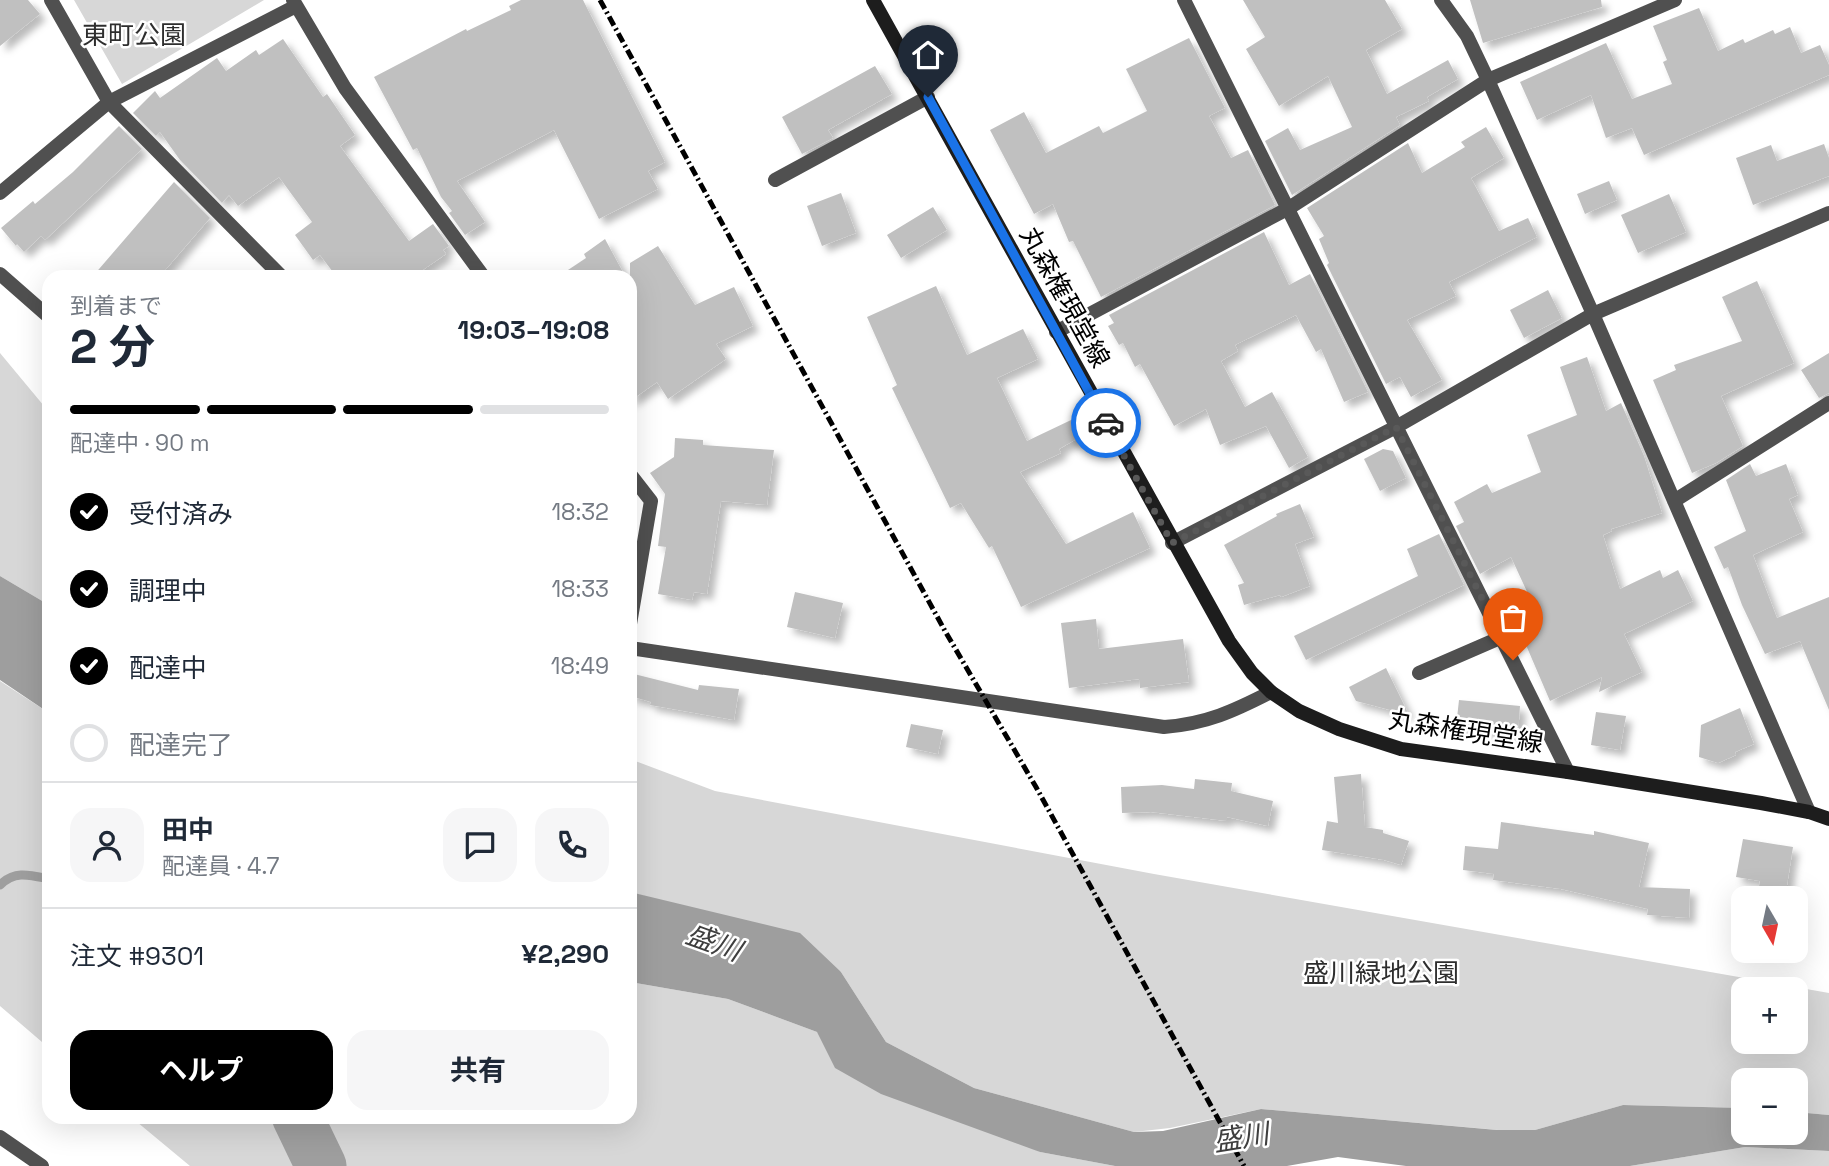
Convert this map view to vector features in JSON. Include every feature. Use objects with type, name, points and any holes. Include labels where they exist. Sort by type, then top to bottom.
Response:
[{"type":"main road","name":"丸森権現堂線","points":[[873,0],[1172,543],[1229,641],[1252,673],[1271,692],[1299,711],[1339,729],[1401,749],[1568,772],[1809,812],[1829,819]]},
{"type":"street","points":[[51,0],[109,102],[275,270]]},
{"type":"street","points":[[1184,0],[1568,772]]},
{"type":"street","points":[[1441,0],[1467,36],[1488,80],[1593,314],[1809,812]]},
{"type":"street","points":[[1056,332],[1289,208],[1488,80],[1675,0]]},
{"type":"street","points":[[0,193],[109,102],[294,3],[345,88],[479,270]]},
{"type":"street","points":[[775,180],[928,97]]},
{"type":"street","points":[[1172,543],[1396,427],[1593,314],[1829,213]]},
{"type":"street","points":[[0,274],[42,311]]},
{"type":"street","points":[[1674,501],[1829,403]]},
{"type":"street","points":[[637,483],[651,501],[637,583]]},
{"type":"street","points":[[1419,673],[1502,638]]},
{"type":"street","points":[[637,649],[1164,727],[1189,726],[1231,713],[1271,692]]},
{"type":"street","points":[[0,1136],[42,1166]]},
{"type":"green space","name":"東町公園","points":[[74,0],[264,0],[122,84]]},
{"type":"green space","points":[[0,353],[42,404],[42,601],[0,576]]},
{"type":"green space","points":[[0,681],[42,708],[42,1042],[0,1006]]},
{"type":"green space","name":"盛川緑地公園","points":[[637,762],[715,791],[1154,874],[1738,977],[1731,977],[1731,1054],[1808,1054],[1808,989],[1829,993],[1829,1115],[1808,1113],[1808,1068],[1731,1068],[1731,1108],[1623,1105],[1535,1130],[1498,1130],[1261,1109],[1170,1128],[1134,1132],[974,1088],[886,1042],[841,972],[672,904],[637,894]]},
{"type":"green space","points":[[637,983],[728,999],[817,1032],[1040,1152],[1115,1166],[190,1166],[139,1124],[637,1124]]},
{"type":"green space","points":[[1745,1147],[1829,1151],[1829,1166],[1630,1166]]},
{"type":"water","points":[[0,576],[42,601],[42,708],[0,680]]},
{"type":"water","name":"盛川","points":[[637,894],[800,933],[841,972],[886,1042],[974,1088],[1134,1132],[1163,1131],[1261,1109],[1497,1130],[1535,1130],[1623,1105],[1731,1108],[1731,1145],[1808,1145],[1808,1113],[1829,1115],[1829,1151],[1745,1147],[1630,1166],[1406,1166],[1338,1157],[1287,1166],[1115,1166],[1040,1152],[881,1094],[835,1068],[817,1032],[728,999],[637,983]]},
{"type":"building","points":[[0,0],[28,0],[40,14],[0,46]]},
{"type":"building","points":[[521,0],[583,0],[665,162],[648,171],[658,189],[599,219],[554,130],[457,181],[485,222],[465,235],[449,213],[452,211],[441,197],[417,148],[413,150],[374,77],[466,29],[467,31],[511,10],[509,6]]},
{"type":"building","points":[[1243,0],[1385,0],[1402,29],[1366,50],[1387,94],[1448,60],[1458,79],[1427,97],[1429,101],[1396,117],[1400,125],[1292,195],[1265,141],[1288,128],[1300,150],[1352,127],[1328,76],[1279,106],[1246,49],[1265,37]]},
{"type":"building","points":[[1470,0],[1601,0],[1602,7],[1483,43]]},
{"type":"building","points":[[1699,8],[1718,51],[1743,39],[1745,43],[1773,30],[1775,34],[1790,27],[1801,53],[1820,45],[1829,65],[1829,75],[1644,155],[1632,128],[1606,138],[1591,95],[1537,120],[1520,82],[1606,43],[1632,99],[1672,84],[1663,62],[1667,60],[1653,26]]},
{"type":"building","points":[[1189,38],[1225,108],[1209,116],[1231,158],[1248,150],[1275,205],[1101,297],[1073,241],[1069,242],[1053,204],[1034,214],[990,130],[1024,112],[1046,153],[1099,126],[1103,133],[1147,111],[1126,69]]},
{"type":"building","points":[[283,39],[323,97],[327,94],[355,135],[340,146],[409,241],[433,224],[449,246],[443,250],[446,254],[423,270],[331,270],[320,255],[313,260],[295,235],[312,222],[279,177],[238,206],[229,195],[222,203],[180,160],[160,132],[156,136],[133,113],[155,91],[160,98],[217,58],[226,71],[256,50],[259,55]]},
{"type":"building","points":[[875,66],[892,94],[828,130],[833,138],[802,154],[782,117]]},
{"type":"building","points":[[119,126],[142,149],[45,240],[41,236],[24,252],[17,244],[16,246],[1,228],[73,172]]},
{"type":"building","points":[[1486,127],[1504,158],[1471,178],[1499,231],[1528,218],[1537,237],[1449,282],[1456,296],[1407,320],[1442,380],[1411,397],[1400,377],[1386,384],[1327,265],[1329,263],[1319,239],[1324,236],[1307,208],[1408,143],[1422,173],[1465,147],[1461,142]]},
{"type":"building","points":[[1824,144],[1829,158],[1829,176],[1753,205],[1736,158],[1771,145],[1777,161]]},
{"type":"building","points":[[1609,181],[1617,200],[1585,214],[1577,194]]},
{"type":"building","points":[[174,182],[210,218],[165,270],[98,270]]},
{"type":"building","points":[[841,193],[856,233],[822,246],[807,206]]},
{"type":"building","points":[[1669,194],[1686,232],[1638,253],[1621,215]]},
{"type":"building","points":[[933,207],[947,230],[901,258],[887,235]]},
{"type":"building","points":[[1264,232],[1289,285],[1310,274],[1368,392],[1344,402],[1321,349],[1316,352],[1296,315],[1235,345],[1238,351],[1221,361],[1245,407],[1272,392],[1308,457],[1289,468],[1266,426],[1220,445],[1206,409],[1174,426],[1140,364],[1135,367],[1123,343],[1119,345],[1108,326],[1114,323],[1109,315]]},
{"type":"building","points":[[605,239],[622,270],[568,270],[586,258],[584,254]]},
{"type":"building","points":[[658,246],[695,305],[734,287],[753,326],[716,344],[726,359],[668,399],[657,382],[637,396],[637,270],[630,270],[630,263]]},
{"type":"building","points":[[1757,281],[1794,363],[1721,396],[1743,446],[1716,463],[1692,473],[1653,380],[1676,370],[1674,365],[1742,341],[1722,297]]},
{"type":"building","points":[[936,286],[967,355],[1023,329],[1038,359],[997,378],[1027,441],[1090,411],[1099,426],[1059,449],[1061,453],[1020,472],[1066,544],[1133,512],[1150,548],[1021,607],[992,546],[989,548],[961,503],[950,508],[892,388],[897,385],[867,317]]},
{"type":"building","points":[[1548,290],[1562,318],[1524,338],[1510,310]]},
{"type":"building","points":[[1829,353],[1829,393],[1819,398],[1801,370]]},
{"type":"building","points":[[1587,357],[1606,411],[1621,403],[1644,456],[1662,513],[1611,529],[1612,531],[1603,535],[1620,589],[1660,570],[1663,578],[1678,570],[1693,601],[1624,634],[1642,672],[1599,692],[1602,677],[1550,701],[1520,631],[1541,622],[1511,557],[1480,574],[1456,526],[1464,522],[1454,502],[1487,484],[1492,493],[1541,472],[1527,435],[1577,415],[1560,367]]},
{"type":"building","points":[[675,438],[703,440],[703,445],[774,450],[767,505],[721,501],[707,594],[694,592],[692,600],[658,594],[666,547],[658,546],[665,494],[650,473],[674,457]]},
{"type":"building","points":[[1383,449],[1393,451],[1406,478],[1380,491],[1364,459]]},
{"type":"building","points":[[1750,464],[1756,476],[1786,464],[1798,495],[1789,499],[1803,532],[1753,555],[1777,618],[1829,597],[1829,710],[1800,641],[1765,654],[1728,567],[1724,569],[1714,547],[1746,531],[1726,480]]},
{"type":"building","points":[[1300,504],[1314,537],[1295,544],[1310,586],[1281,597],[1280,595],[1244,605],[1238,585],[1244,583],[1224,545],[1277,516],[1276,514]]},
{"type":"building","points":[[1439,534],[1464,585],[1306,660],[1294,636],[1418,576],[1407,549]]},
{"type":"building","points":[[795,592],[843,603],[835,638],[787,627]]},
{"type":"building","points":[[1096,619],[1099,649],[1183,639],[1189,682],[1140,688],[1139,679],[1069,688],[1061,623]]},
{"type":"building","points":[[1386,668],[1409,715],[1356,701],[1349,687]]},
{"type":"building","points":[[637,675],[698,690],[699,685],[739,689],[734,720],[650,705],[651,702],[637,698]]},
{"type":"building","points":[[1459,700],[1520,706],[1518,734],[1456,727]]},
{"type":"building","points":[[1740,708],[1754,744],[1718,763],[1699,757],[1701,725]]},
{"type":"building","points":[[1596,712],[1626,716],[1620,750],[1591,745]]},
{"type":"building","points":[[911,724],[943,730],[938,754],[906,747]]},
{"type":"building","points":[[1361,774],[1365,827],[1383,830],[1383,833],[1409,841],[1401,865],[1322,850],[1327,821],[1338,823],[1334,777]]},
{"type":"building","points":[[1195,779],[1232,783],[1231,791],[1273,801],[1268,826],[1227,817],[1227,821],[1151,812],[1122,813],[1121,787],[1162,785],[1194,789]]},
{"type":"building","points":[[1501,822],[1594,835],[1594,831],[1649,843],[1639,887],[1690,889],[1689,918],[1647,915],[1648,909],[1561,889],[1493,880],[1494,874],[1463,870],[1465,846],[1498,849]]},
{"type":"building","points":[[1743,839],[1793,847],[1787,886],[1759,886],[1760,881],[1736,877]]},
{"type":"waterway","points":[[0,885],[17,875],[42,878]]},
{"type":"waterway","points":[[301,1124],[321,1166]]},
{"type":"railway","points":[[600,0],[945,631],[1036,787],[1244,1166]]},
{"type":"way so far","points":[[1106,423],[1172,543],[1396,427],[1513,660]]},
{"type":"route","points":[[928,97],[1106,423]]}]
